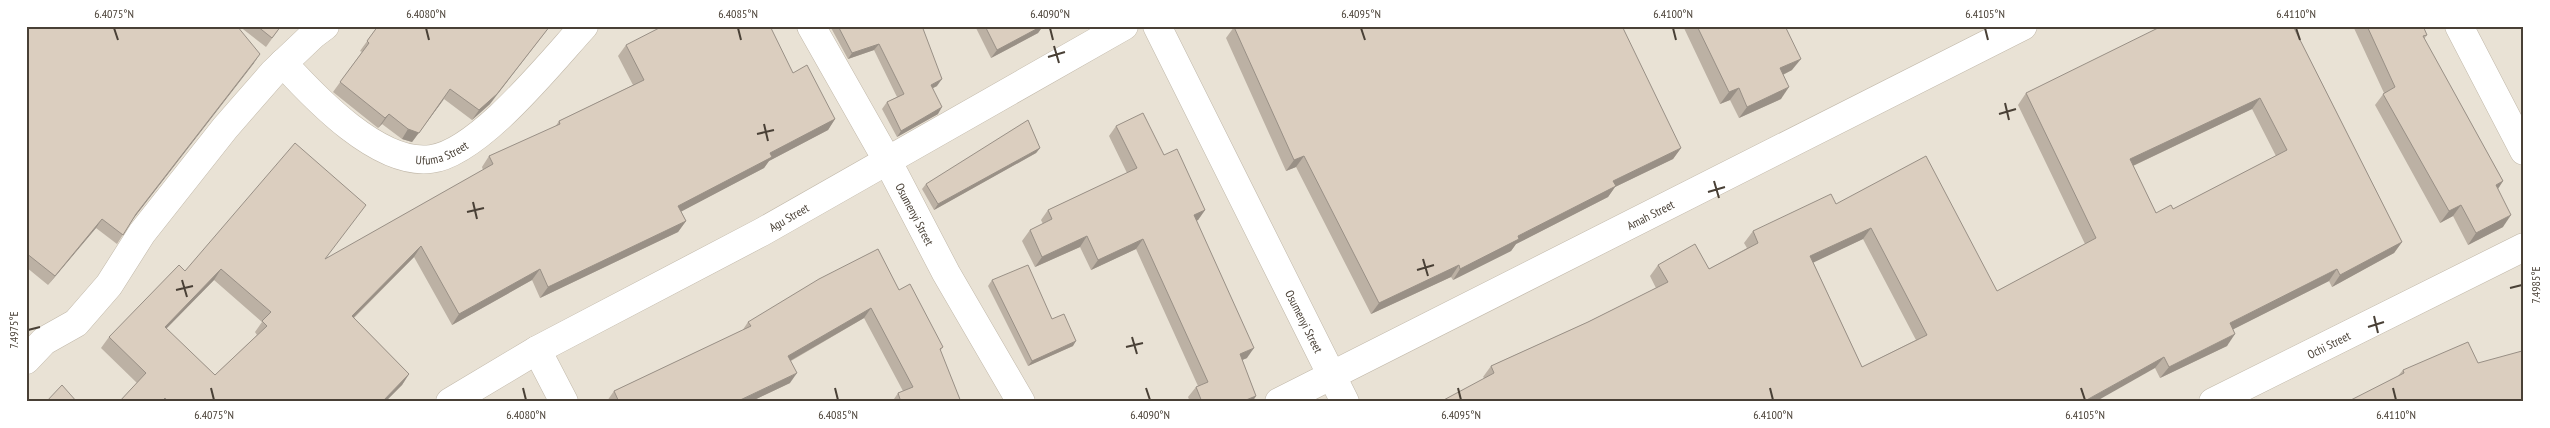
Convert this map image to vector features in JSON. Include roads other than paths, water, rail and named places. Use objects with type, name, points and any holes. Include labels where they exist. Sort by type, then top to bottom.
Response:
[{"type":"street","points":[[26,360],[44,341],[76,323],[109,284],[142,233],[225,128],[283,63],[325,26]]},
{"type":"street","name":"Ufuma Street","points":[[283,63],[317,97],[361,135],[399,156],[432,159],[465,145],[503,114],[584,26]]},
{"type":"street","name":"Osumenyi Street","points":[[811,26],[887,160],[946,273],[1021,402]]},
{"type":"street","name":"Agu Street","points":[[450,402],[537,350],[762,232],[1124,26]]},
{"type":"street","name":"Osumenyi Street","points":[[1157,26],[1346,402]]},
{"type":"street","points":[[2458,26],[2524,152]]},
{"type":"street","name":"Amah Street","points":[[1279,402],[2015,28]]},
{"type":"street","name":"Ochi Street","points":[[2213,402],[2524,247]]},
{"type":"street","points":[[537,350],[564,402]]}]
